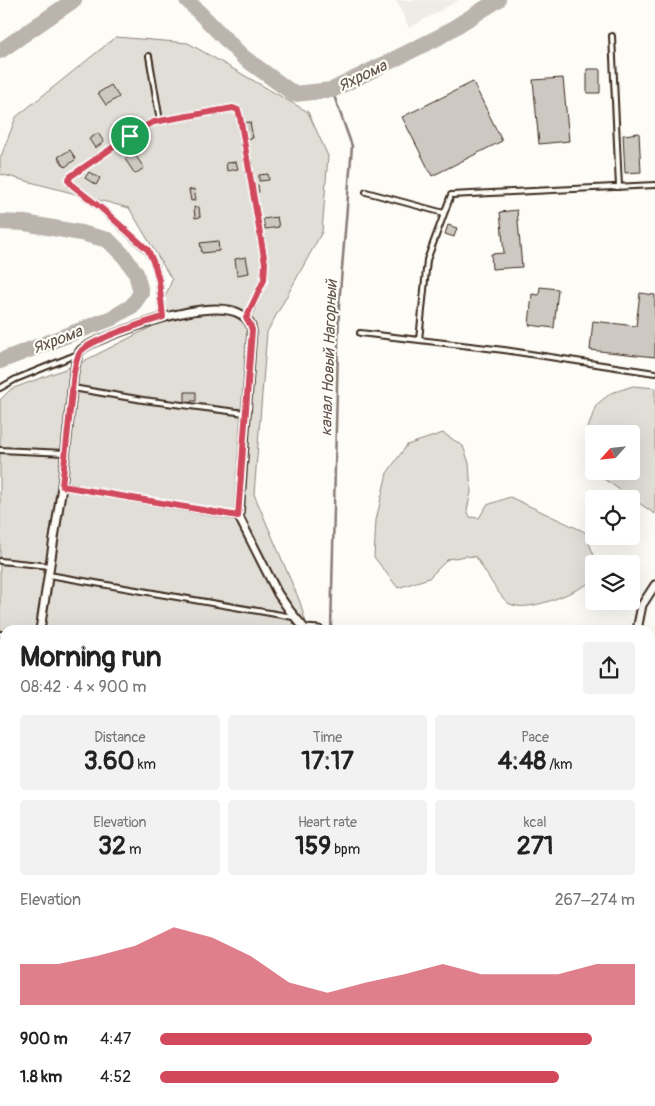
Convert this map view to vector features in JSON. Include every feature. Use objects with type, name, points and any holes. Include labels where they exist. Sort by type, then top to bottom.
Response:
[{"type":"street","points":[[41,625],[62,486],[72,388],[78,354],[89,345],[149,321],[177,314],[215,309],[237,313],[246,318],[252,330],[238,516],[278,594],[301,625]]},
{"type":"street","points":[[639,625],[642,605],[655,585]]},
{"type":"lane","points":[[612,36],[619,187]]},
{"type":"lane","points":[[149,56],[160,121]]},
{"type":"lane","points":[[163,317],[159,281],[148,250],[68,180],[71,176],[143,127],[160,121],[233,108],[238,110],[240,117],[265,263],[264,280],[246,318]]},
{"type":"lane","points":[[419,340],[427,260],[451,195],[655,185]]},
{"type":"lane","points":[[366,192],[444,213]]},
{"type":"lane","points":[[360,333],[504,350],[655,373]]},
{"type":"lane","points":[[0,388],[16,379],[78,354]]},
{"type":"lane","points":[[72,388],[143,400],[245,413]]},
{"type":"lane","points":[[0,450],[65,454]]},
{"type":"lane","points":[[62,486],[238,516]]},
{"type":"lane","points":[[0,561],[50,566]]},
{"type":"lane","points":[[49,575],[295,618]]},
{"type":"shaded area","points":[[396,0],[459,0],[409,28]]},
{"type":"shaded area","points":[[116,37],[188,43],[308,112],[328,156],[322,232],[267,332],[254,494],[300,602],[307,625],[0,625],[0,400],[11,389],[76,365],[153,326],[172,280],[129,208],[0,174],[0,159],[16,117]]},
{"type":"shaded area","points":[[633,386],[655,388],[655,514],[640,504],[640,490],[620,490],[605,480],[640,480],[640,425],[589,425],[596,405],[611,393]]},
{"type":"shaded area","points":[[443,433],[463,446],[469,463],[471,492],[467,510],[470,517],[479,518],[487,505],[510,497],[585,532],[585,545],[590,545],[594,555],[585,555],[585,586],[550,601],[516,606],[504,599],[476,557],[466,556],[448,559],[429,578],[398,588],[374,557],[376,520],[387,473],[407,445]]},
{"type":"building","points":[[587,69],[600,69],[600,93],[587,93]]},
{"type":"building","points":[[563,78],[569,141],[539,144],[533,80]]},
{"type":"building","points":[[473,82],[502,141],[432,176],[402,117]]},
{"type":"building","points":[[111,85],[119,97],[106,105],[98,93]]},
{"type":"building","points":[[250,122],[253,138],[245,139],[242,123]]},
{"type":"building","points":[[98,133],[104,142],[95,148],[89,139]]},
{"type":"building","points":[[639,133],[641,172],[625,173],[623,135]]},
{"type":"building","points":[[70,150],[76,159],[65,167],[58,157]]},
{"type":"building","points":[[134,153],[144,168],[135,174],[125,159]]},
{"type":"building","points":[[236,162],[238,169],[227,171],[226,163]]},
{"type":"building","points":[[89,172],[100,178],[96,185],[85,178]]},
{"type":"building","points":[[268,174],[269,180],[259,181],[259,175]]},
{"type":"building","points":[[258,185],[259,192],[254,193],[253,186]]},
{"type":"building","points":[[194,189],[196,200],[191,201],[189,190]]},
{"type":"building","points":[[194,207],[199,207],[200,217],[195,218]]},
{"type":"building","points":[[517,210],[522,267],[492,269],[491,254],[504,253],[500,212]]},
{"type":"building","points":[[277,217],[279,227],[265,229],[263,219]]},
{"type":"building","points":[[448,225],[457,228],[454,237],[445,234]]},
{"type":"building","points":[[218,241],[219,251],[202,253],[200,243]]},
{"type":"building","points":[[246,257],[249,273],[237,275],[235,259]]},
{"type":"building","points":[[540,287],[558,289],[554,328],[529,325],[532,294],[539,295]]},
{"type":"building","points":[[640,293],[655,295],[655,357],[590,350],[593,321],[636,326]]},
{"type":"building","points":[[185,392],[196,392],[196,401],[191,401],[191,404],[185,404]]},
{"type":"waterway","name":"Яхрома","points":[[0,51],[74,0]]},
{"type":"waterway","name":"канал Новый Нагорный","points":[[187,0],[243,57],[294,94],[332,90],[439,37],[498,0]]},
{"type":"waterway","name":"канал Новый Нагорный","points":[[331,625],[339,305],[352,146],[332,90]]},
{"type":"waterway","name":"Яхрома","points":[[0,222],[25,223],[108,240],[124,256],[136,273],[141,293],[132,306],[112,318],[0,361]]},
{"type":"route","points":[[233,108],[238,110],[240,117],[265,263],[265,274],[246,318],[252,330],[238,516],[124,495],[62,486],[74,372],[78,354],[89,345],[124,330],[163,317],[159,281],[148,250],[68,180],[71,176],[130,136],[143,127],[166,119],[233,108]]}]
